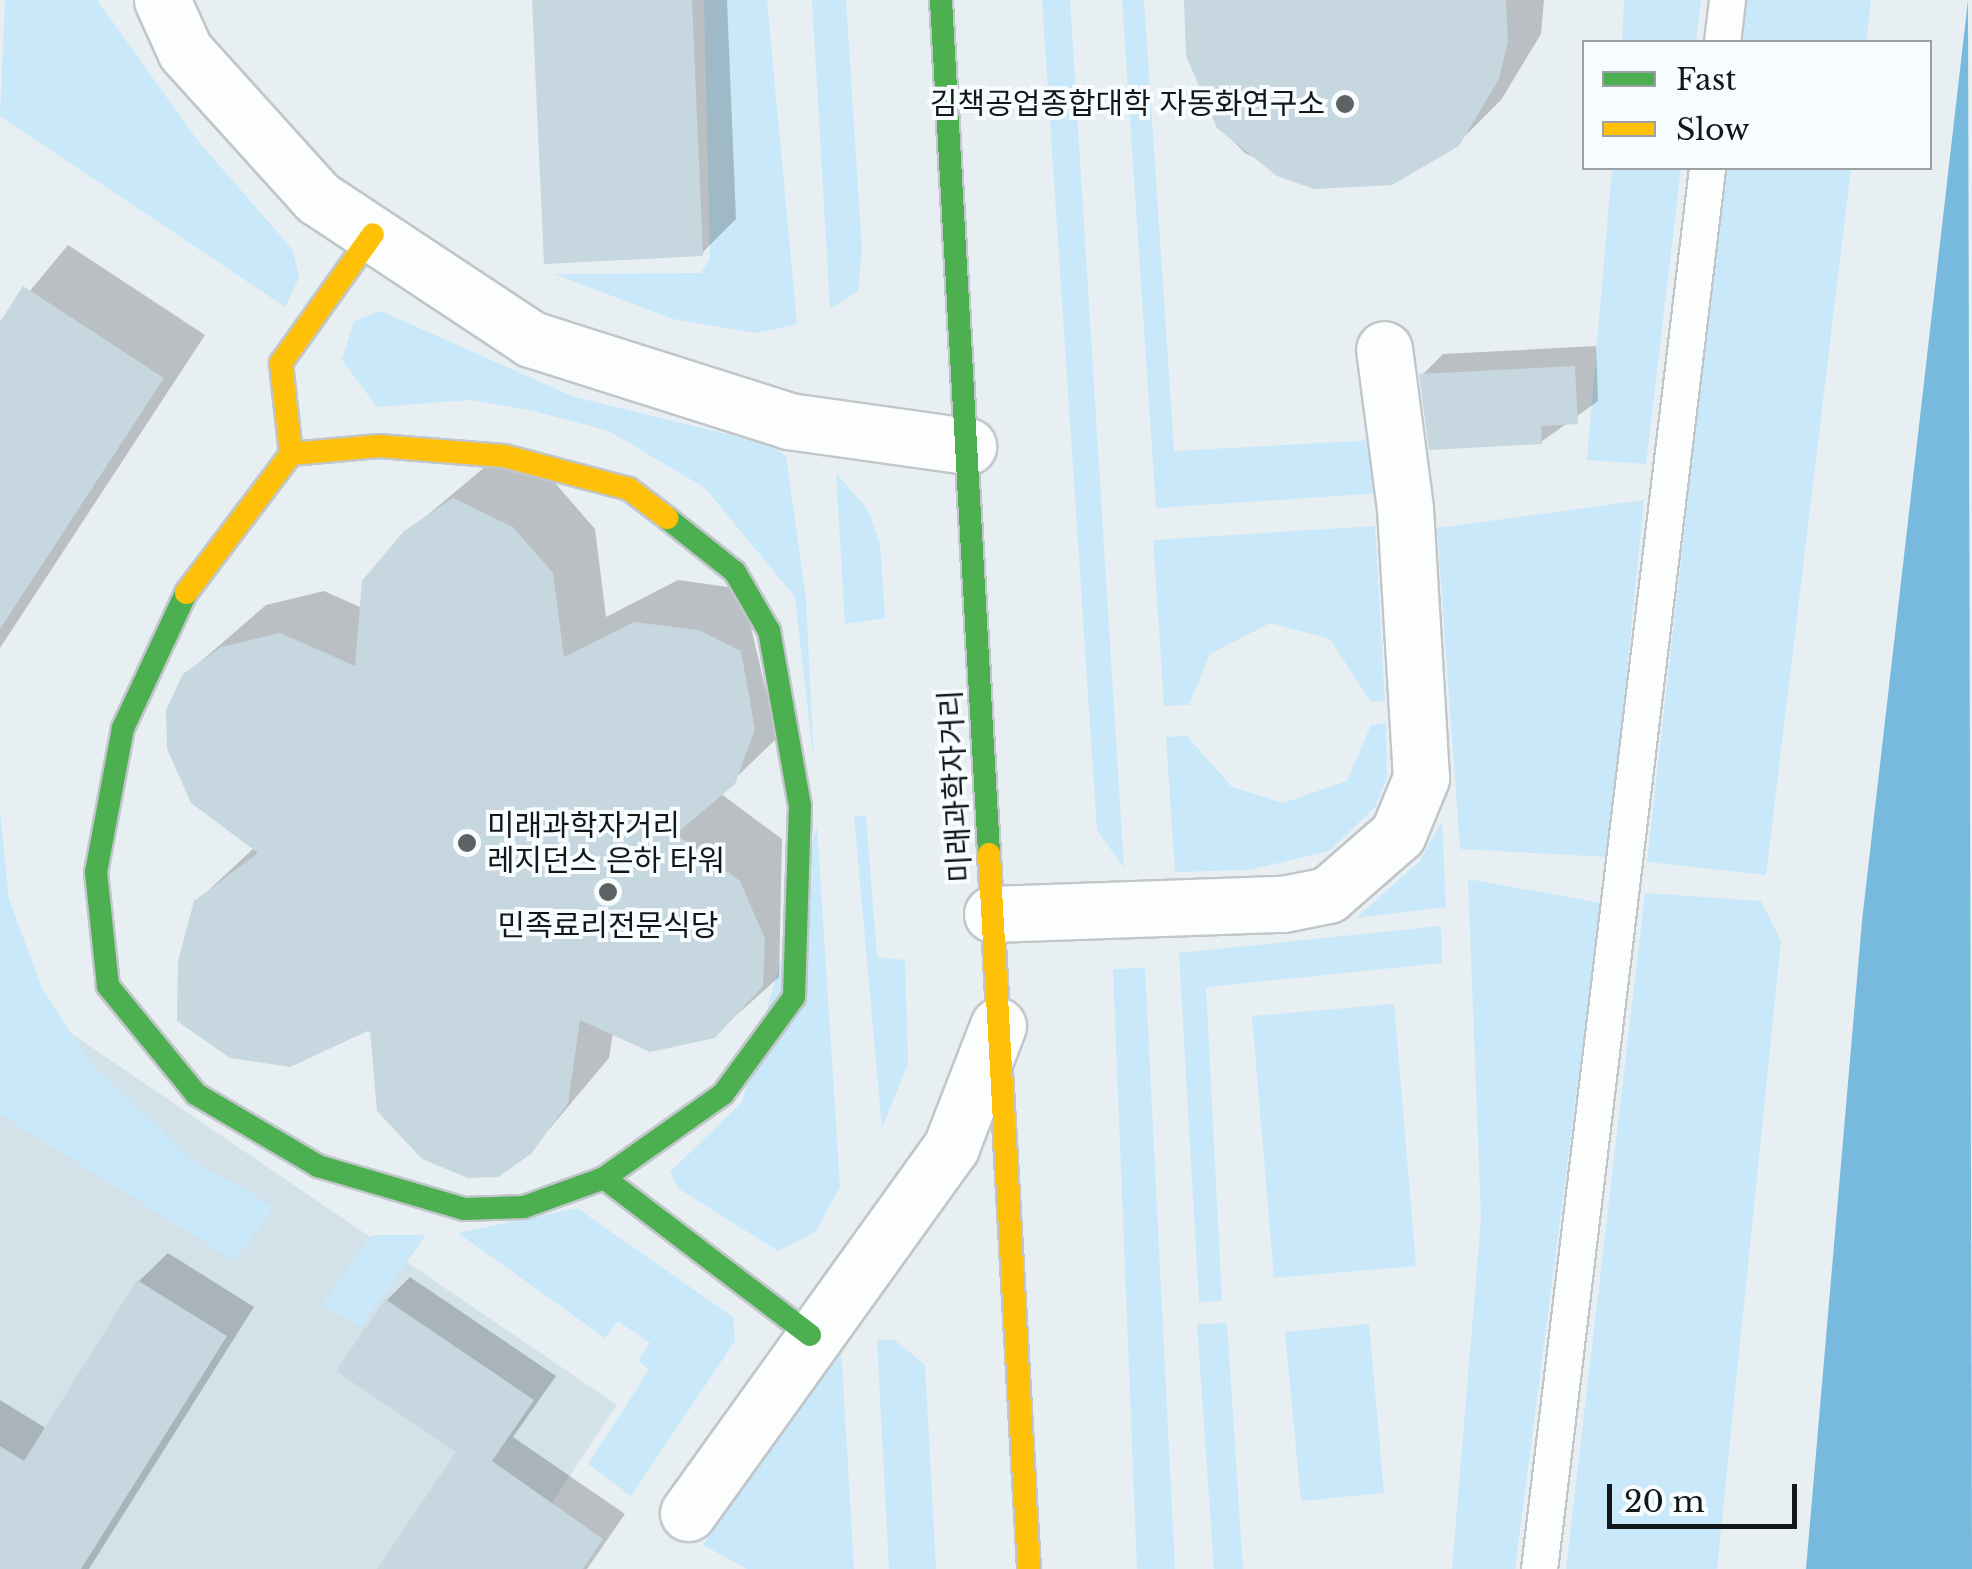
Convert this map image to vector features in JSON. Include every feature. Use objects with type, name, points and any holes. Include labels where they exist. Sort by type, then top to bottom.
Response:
[{"type":"street","points":[[162,0],[185,51],[318,198],[530,339],[642,381],[789,421],[968,446]]},
{"type":"street","name":"미래과학자거리","points":[[941,0],[1029,1569]]},
{"type":"street","points":[[291,454],[378,446],[504,456],[630,489],[735,572],[770,631],[800,806],[794,997],[723,1094],[604,1178],[524,1207],[464,1208],[318,1166],[196,1094],[108,986],[96,872],[124,728],[186,593],[291,454],[281,363],[374,234]]},
{"type":"street","points":[[992,914],[1284,904],[1328,895],[1398,834],[1421,778],[1405,508],[1384,349]]},
{"type":"street","points":[[688,1513],[810,1334],[951,1147],[998,1026]]},
{"type":"street","points":[[604,1178],[810,1334]]},
{"type":"lane","points":[[1722,40],[1728,0]]},
{"type":"lane","points":[[1539,1569],[1707,170]]},
{"type":"shaded area","points":[[5,0],[97,0],[198,141],[293,250],[299,278],[285,307],[0,116]]},
{"type":"shaded area","points":[[704,0],[767,0],[797,324],[756,333],[673,319],[554,274],[701,273],[710,258]]},
{"type":"shaded area","points":[[812,0],[846,0],[862,250],[858,291],[830,309]]},
{"type":"shaded area","points":[[1042,0],[1070,0],[1124,868],[1097,830]]},
{"type":"shaded area","points":[[1122,0],[1144,0],[1174,451],[1376,440],[1381,493],[1156,508]]},
{"type":"shaded area","points":[[1624,0],[1701,0],[1696,40],[1622,40]]},
{"type":"shaded area","points":[[1747,0],[1871,0],[1866,40],[1742,40]]},
{"type":"shaded area","points":[[1612,170],[1681,170],[1646,464],[1587,460]]},
{"type":"shaded area","points":[[1725,170],[1851,170],[1766,875],[1647,862]]},
{"type":"shaded area","points":[[381,311],[574,397],[768,444],[786,456],[806,599],[814,764],[795,597],[705,488],[609,431],[534,411],[471,400],[377,407],[342,360],[354,321]]},
{"type":"shaded area","points":[[836,473],[868,510],[880,544],[885,618],[845,624]]},
{"type":"shaded area","points":[[1644,500],[1608,857],[1460,849],[1437,528]]},
{"type":"shaded area","points":[[1375,526],[1385,701],[1371,702],[1330,639],[1270,623],[1210,654],[1189,705],[1164,706],[1153,540]]},
{"type":"shaded area","points":[[1386,723],[1387,778],[1375,807],[1329,851],[1249,870],[1175,872],[1166,737],[1187,736],[1232,787],[1283,803],[1347,781],[1371,725]]},
{"type":"shaded area","points":[[0,811],[9,899],[42,988],[91,1064],[200,1166],[274,1206],[234,1261],[0,1114]]},
{"type":"shaded area","points":[[854,816],[866,816],[877,957],[905,960],[908,1064],[882,1128]]},
{"type":"shaded area","points":[[1442,821],[1446,907],[1356,918],[1419,862]]},
{"type":"shaded area","points":[[817,826],[840,1187],[815,1232],[778,1251],[679,1189],[670,1172],[742,1102]]},
{"type":"shaded area","points":[[1468,879],[1601,903],[1515,1569],[1452,1569],[1481,1219]]},
{"type":"shaded area","points":[[1645,893],[1761,901],[1781,941],[1717,1569],[1566,1569]]},
{"type":"shaded area","points":[[1441,926],[1442,963],[1206,987],[1222,1301],[1199,1302],[1179,953]]},
{"type":"shaded area","points":[[1145,968],[1175,1569],[1137,1569],[1113,969]]},
{"type":"shaded area","points":[[0,985],[617,1405],[508,1569],[0,1569]]},
{"type":"shaded area","points":[[1394,1004],[1416,1266],[1274,1278],[1252,1016]]},
{"type":"shaded area","points":[[577,1208],[733,1317],[735,1341],[631,1496],[588,1464],[649,1370],[638,1360],[650,1343],[618,1321],[605,1338],[458,1233]]},
{"type":"shaded area","points":[[372,1235],[426,1235],[360,1327],[322,1304]]},
{"type":"shaded area","points":[[1227,1323],[1243,1569],[1214,1569],[1197,1324]]},
{"type":"shaded area","points":[[1369,1324],[1384,1493],[1301,1501],[1285,1332]]},
{"type":"shaded area","points":[[877,1340],[895,1340],[925,1365],[936,1569],[889,1569]]},
{"type":"shaded area","points":[[841,1346],[854,1569],[747,1569],[703,1545]]},
{"type":"water","points":[[1968,0],[1972,1569],[1806,1569],[1862,921]]},
{"type":"building","points":[[532,0],[692,0],[703,256],[544,264]]},
{"type":"building","name":"김책공업종합대학 자동화연구소","points":[[1184,0],[1506,0],[1508,41],[1499,79],[1459,146],[1392,185],[1314,189],[1277,176],[1217,128],[1186,56]]},
{"type":"building","points":[[23,286],[164,378],[0,629],[0,322]]},
{"type":"building","points":[[1575,366],[1578,424],[1541,426],[1542,444],[1429,450],[1419,374]]},
{"type":"building","name":"미래과학자거리 레지던스 은하 타워","points":[[453,498],[513,527],[553,573],[564,657],[634,622],[699,630],[741,651],[755,729],[735,784],[676,834],[740,881],[765,939],[763,986],[715,1038],[650,1052],[580,1020],[568,1103],[531,1154],[498,1177],[468,1178],[422,1159],[377,1111],[370,1030],[290,1067],[230,1058],[177,1021],[178,961],[194,901],[258,853],[191,803],[167,749],[166,710],[183,674],[221,647],[280,633],[355,666],[362,581],[404,531]]},
{"type":"building","points":[[137,1280],[227,1336],[81,1569],[0,1569],[0,1446],[24,1461]]},
{"type":"building","points":[[385,1299],[534,1400],[492,1461],[603,1539],[583,1569],[377,1569],[456,1452],[336,1371]]},
{"type":"traffic: fast","points":[[941,0],[989,854]]},
{"type":"traffic: fast","points":[[604,1178],[723,1094],[794,997],[800,806],[769,631],[735,572],[667,518]]},
{"type":"traffic: fast","points":[[186,593],[123,728],[96,872],[108,986],[196,1094],[318,1166],[464,1209],[524,1207],[604,1178],[810,1335]]},
{"type":"traffic: slow","points":[[186,593],[291,454],[281,363],[373,234]]},
{"type":"traffic: slow","points":[[291,454],[379,446],[504,456],[629,489],[667,518]]},
{"type":"traffic: slow","points":[[989,854],[1029,1569]]},
{"type":"place","name":"김책공업종합대학 자동화연구소","points":[[1345,104]]},
{"type":"place","name":"미래과학자거리 레지던스 은하 타워","points":[[467,843]]},
{"type":"place","name":"민족료리전문식당","points":[[608,892]]}]
